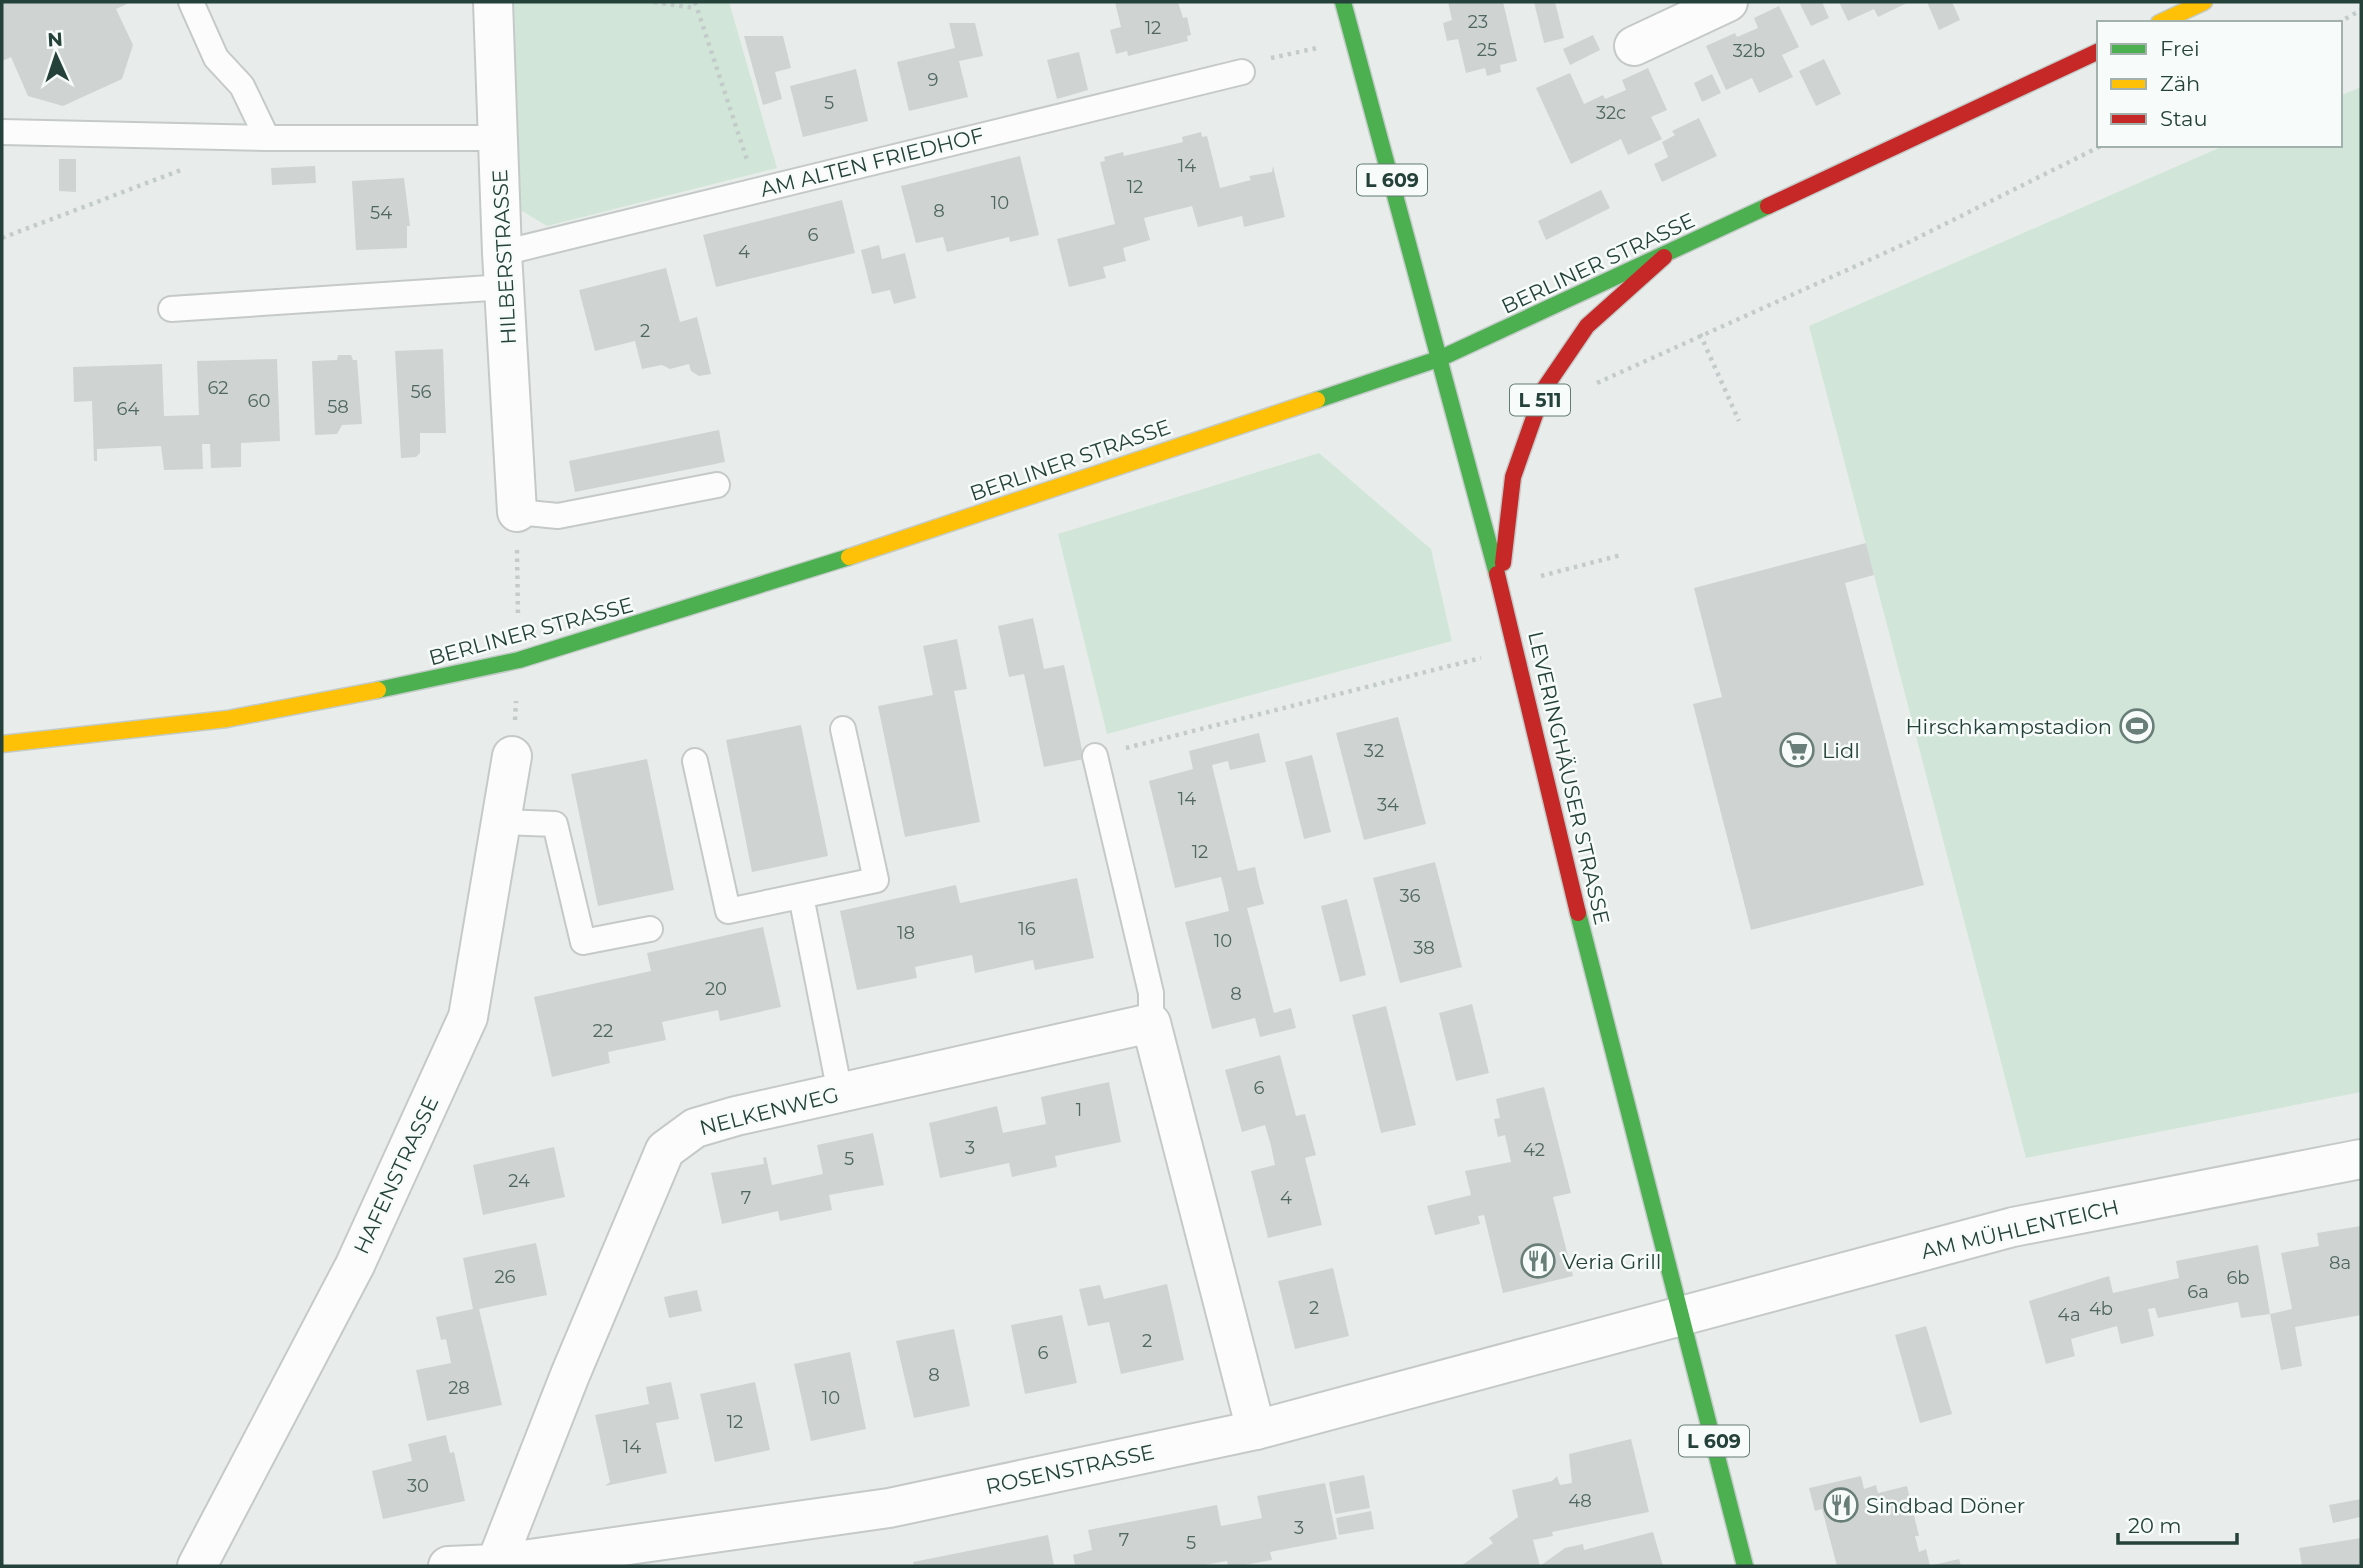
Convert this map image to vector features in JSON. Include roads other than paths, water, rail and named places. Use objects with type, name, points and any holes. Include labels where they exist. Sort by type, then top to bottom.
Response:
[{"type":"main road","name":"LEVERINGHÄUSER STRASSE","points":[[1343,2],[1501,586],[1575,904],[1745,1566]]},
{"type":"main road","points":[[2163,21],[2204,2]]},
{"type":"main road","name":"BERLINER STRASSE","points":[[2,744],[227,719],[449,677],[519,660],[756,588],[1441,358],[1664,257],[1884,150],[2097,52]]},
{"type":"main road","name":"L 511","points":[[1501,586],[1513,477],[1544,389],[1587,326],[1664,257]]},
{"type":"street","name":"HILBERSTRASSE","points":[[494,2],[503,270],[517,512]]},
{"type":"street","points":[[1634,46],[1728,2]]},
{"type":"street","name":"HAFENSTRASSE","points":[[197,1566],[355,1265],[468,1017],[512,755]]},
{"type":"street","points":[[1152,1023],[1256,1430]]},
{"type":"street","name":"NELKENWEG","points":[[495,1565],[665,1150],[695,1128],[1152,1023]]},
{"type":"street","name":"AM MÜHLENTEICH","points":[[1682,1317],[2013,1227],[2361,1159]]},
{"type":"street","name":"ROSENSTRASSE","points":[[448,1566],[495,1565],[889,1508],[1256,1430],[1682,1317]]},
{"type":"lane","points":[[191,2],[216,58],[242,86],[267,138]]},
{"type":"lane","name":"AM ALTEN FRIEDHOF","points":[[171,309],[503,270],[758,190],[1242,72]]},
{"type":"lane","points":[[2,132],[267,138],[499,138]]},
{"type":"lane","points":[[517,512],[558,516],[717,485]]},
{"type":"lane","points":[[695,761],[729,911],[876,880],[843,729]]},
{"type":"lane","points":[[1095,756],[1151,993],[1152,1023]]},
{"type":"lane","points":[[501,822],[555,824],[583,942],[650,929]]},
{"type":"lane","points":[[801,896],[840,1093]]},
{"type":"place","name":"Hirschkampstadion","points":[[2137,726]]},
{"type":"place","name":"Lidl","points":[[1797,750]]},
{"type":"place","name":"Veria Grill","points":[[1538,1261]]},
{"type":"place","name":"Sindbad Döner","points":[[1841,1505]]}]
